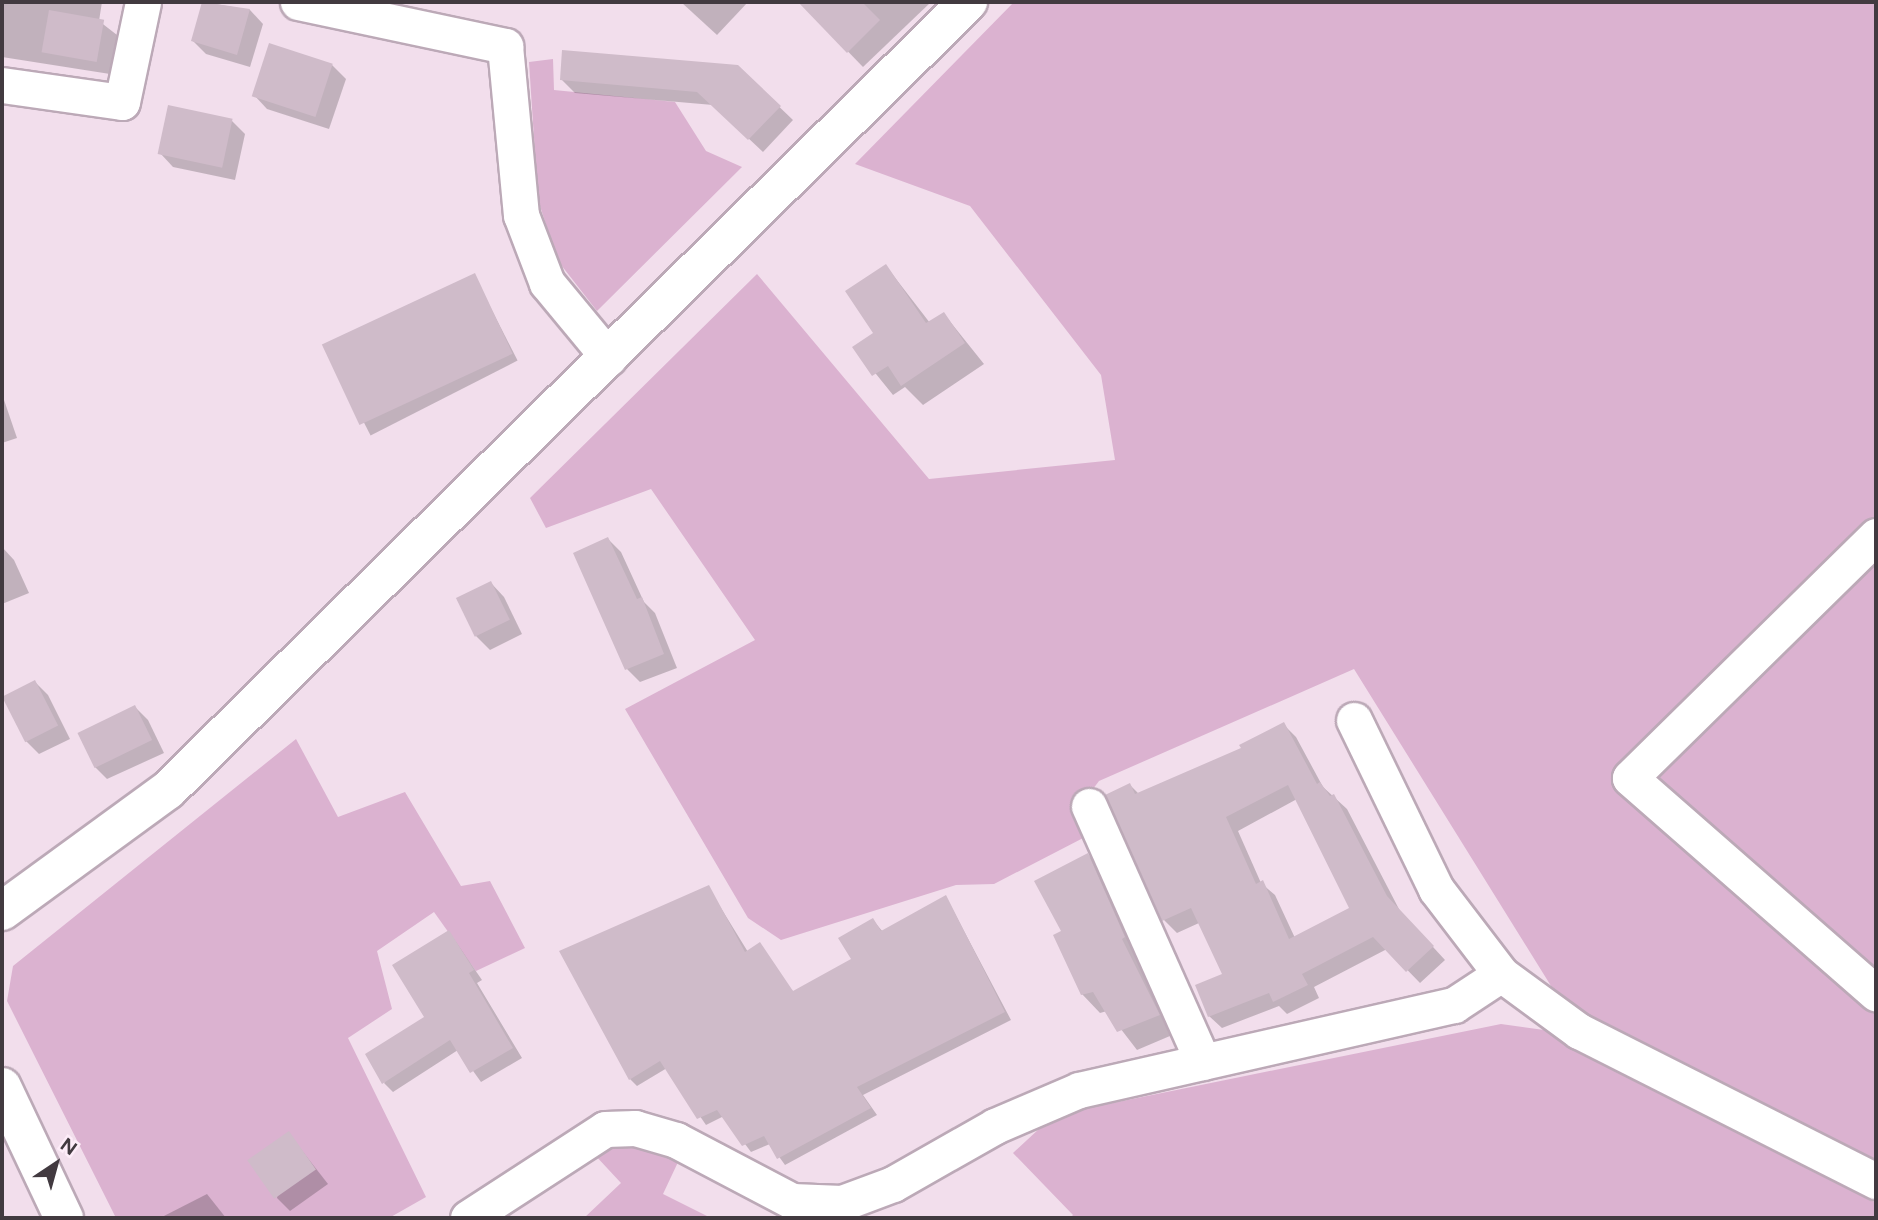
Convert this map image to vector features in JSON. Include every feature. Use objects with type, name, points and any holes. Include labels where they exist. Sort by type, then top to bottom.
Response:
[{"type":"street","points":[[2,85],[122,102],[143,2]]},
{"type":"street","points":[[299,2],[505,46],[521,215],[547,283],[609,358]]},
{"type":"street","points":[[2,911],[168,790],[968,2]]},
{"type":"street","points":[[1876,537],[1630,778],[1876,993]]},
{"type":"street","points":[[1354,720],[1436,889],[1501,974],[1579,1031],[1876,1181]]},
{"type":"street","points":[[1089,806],[1203,1062]]},
{"type":"street","points":[[468,1218],[605,1129],[635,1128],[676,1140],[792,1201],[803,1210],[842,1203],[893,1184],[995,1126],[1079,1090],[1454,1005],[1501,974]]},
{"type":"street","points":[[2,1087],[64,1218]]},
{"type":"shaded area","points":[[1014,2],[1876,2],[1876,1181],[1579,1031],[1354,669],[1099,781],[1081,805],[1087,836],[994,884],[956,885],[781,940],[748,918],[625,709],[755,640],[651,489],[546,528],[530,498],[757,274],[929,479],[1115,460],[1101,375],[970,206],[855,164]]},
{"type":"shaded area","points":[[553,59],[554,90],[675,102],[706,151],[742,167],[597,311],[558,261],[538,200],[529,62]]},
{"type":"shaded area","points":[[296,739],[338,817],[405,792],[461,886],[490,881],[525,948],[476,971],[434,912],[377,951],[392,1009],[348,1038],[426,1197],[389,1218],[116,1218],[7,1001],[13,966]]},
{"type":"shaded area","points":[[1501,1024],[1566,1033],[1876,1203],[1876,1218],[1070,1218],[1073,1215],[1013,1153],[1054,1115]]},
{"type":"shaded area","points":[[627,1141],[659,1148],[679,1160],[663,1194],[711,1218],[584,1218],[621,1183],[594,1154],[596,1146]]},
{"type":"building","points":[[202,2],[250,9],[237,55],[191,41]]},
{"type":"building","points":[[798,2],[862,2],[880,20],[847,53]]},
{"type":"building","points":[[49,10],[104,20],[97,62],[42,52]]},
{"type":"building","points":[[269,43],[333,64],[315,117],[252,96]]},
{"type":"building","points":[[562,50],[738,65],[781,106],[748,140],[697,92],[560,80]]},
{"type":"building","points":[[168,105],[233,119],[222,168],[158,154]]},
{"type":"building","points":[[886,264],[926,323],[944,312],[965,343],[901,386],[888,366],[872,376],[852,347],[873,333],[845,291]]},
{"type":"building","points":[[475,273],[513,354],[359,425],[322,344]]},
{"type":"building","points":[[608,537],[637,599],[642,597],[664,654],[625,670],[573,553]]},
{"type":"building","points":[[491,581],[510,620],[475,637],[456,598]]},
{"type":"building","points":[[35,680],[58,725],[25,742],[2,697]]},
{"type":"building","points":[[135,705],[152,740],[95,768],[77,733]]},
{"type":"building","points":[[1284,722],[1317,784],[1320,782],[1330,796],[1334,794],[1387,896],[1434,946],[1406,972],[1373,937],[1302,974],[1308,985],[1273,1002],[1269,993],[1208,1017],[1195,985],[1222,974],[1191,908],[1162,921],[1105,795],[1130,783],[1135,794],[1241,748],[1239,745]],"holes":[[[1288,785],[1349,908],[1289,939],[1263,880],[1256,884],[1226,817]]]},
{"type":"building","points":[[1088,853],[1125,937],[1122,939],[1160,1015],[1117,1032],[1093,992],[1081,995],[1053,935],[1061,931],[1034,881]]},
{"type":"building","points":[[709,885],[745,952],[760,942],[793,991],[851,959],[838,938],[873,918],[881,931],[946,895],[1005,1012],[857,1087],[871,1108],[777,1159],[764,1136],[742,1146],[717,1110],[697,1119],[660,1061],[629,1080],[559,951]]},
{"type":"building","points":[[449,930],[474,970],[469,973],[513,1048],[470,1073],[450,1040],[382,1084],[365,1054],[424,1017],[392,965]]},
{"type":"building","points":[[289,1131],[316,1170],[274,1199],[247,1160]]}]
